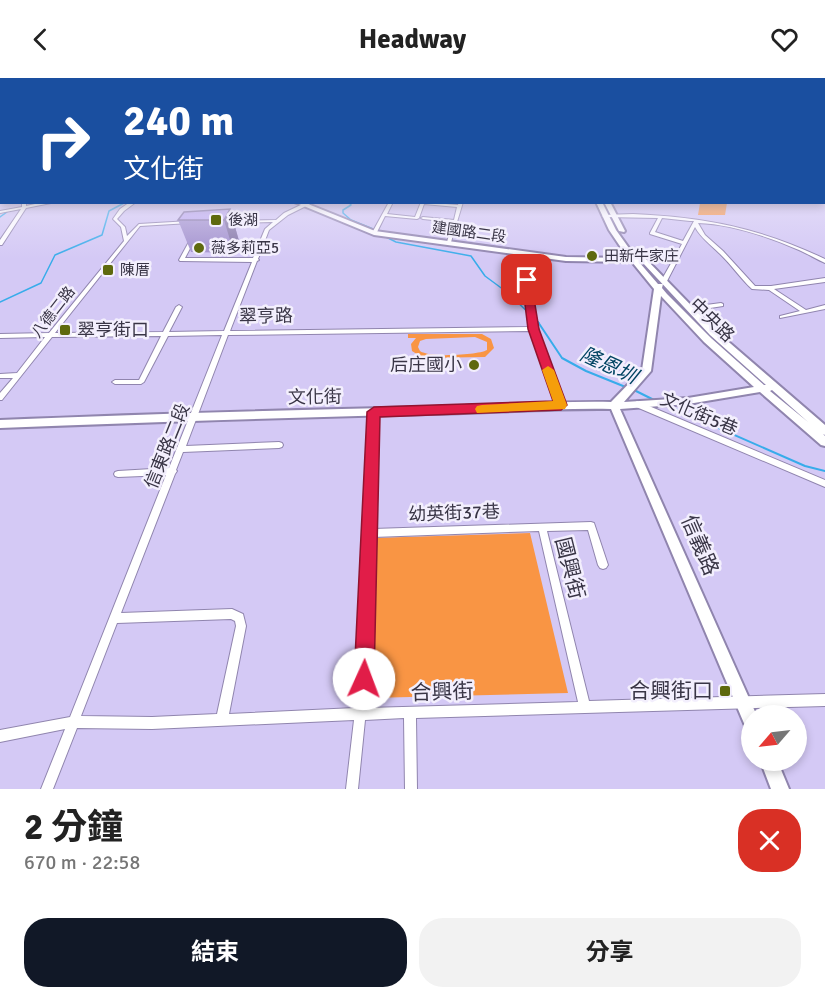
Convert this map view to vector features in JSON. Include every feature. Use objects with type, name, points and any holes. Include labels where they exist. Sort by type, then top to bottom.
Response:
[{"type":"street","points":[[126,241],[123,227],[115,219],[122,210],[132,204]]},
{"type":"street","points":[[223,222],[275,221],[300,204]]},
{"type":"street","name":"建國路二段","points":[[300,204],[374,233],[566,259],[643,260]]},
{"type":"street","points":[[374,233],[390,204]]},
{"type":"street","points":[[384,215],[417,218],[423,204]]},
{"type":"street","points":[[443,211],[445,204],[461,204],[449,242]]},
{"type":"street","name":"中央路","points":[[600,204],[604,216],[634,260],[691,309],[767,388],[825,442]]},
{"type":"street","name":"中央路","points":[[608,204],[625,237],[702,334],[767,388],[825,431]]},
{"type":"street","points":[[0,212],[24,205]]},
{"type":"street","points":[[0,244],[24,205]]},
{"type":"street","points":[[604,216],[660,218],[732,225],[765,235],[825,261]]},
{"type":"street","points":[[423,218],[455,221]]},
{"type":"street","points":[[660,218],[652,233],[685,243]]},
{"type":"street","name":"信東路二段","points":[[47,789],[267,229],[275,221]]},
{"type":"street","name":"八德二路","points":[[0,398],[139,225],[192,222]]},
{"type":"street","points":[[614,406],[646,371],[661,285],[696,222]]},
{"type":"street","points":[[696,222],[701,235],[722,254],[737,274],[754,288],[771,288],[825,280]]},
{"type":"street","points":[[197,231],[182,260],[256,260]]},
{"type":"street","points":[[526,254],[533,329],[561,405]]},
{"type":"street","points":[[771,288],[805,312]]},
{"type":"street","points":[[691,309],[721,305]]},
{"type":"street","points":[[115,382],[141,382],[179,307]]},
{"type":"street","points":[[782,317],[825,307]]},
{"type":"street","name":"翠亨路","points":[[0,336],[533,329]]},
{"type":"street","points":[[0,376],[18,375]]},
{"type":"street","name":"文化街","points":[[0,423],[561,405],[614,406],[667,402],[767,388]]},
{"type":"street","name":"文化街5巷","points":[[635,404],[825,484]]},
{"type":"street","name":"信義路","points":[[614,406],[744,705]]},
{"type":"street","points":[[352,789],[364,679],[374,412]]},
{"type":"street","points":[[182,449],[279,445]]},
{"type":"street","points":[[118,474],[173,471]]},
{"type":"street","name":"國興街","points":[[585,707],[542,527],[591,526],[603,565]]},
{"type":"street","name":"幼英街37巷","points":[[369,533],[542,527]]},
{"type":"street","points":[[115,618],[232,614],[239,618],[241,626],[222,720]]},
{"type":"street","name":"合興街","points":[[0,736],[73,722],[152,723],[410,712],[825,700]]},
{"type":"street","points":[[410,712],[411,789]]},
{"type":"street","points":[[773,771],[780,789]]},
{"type":"shaded area","points":[[700,204],[727,204],[725,215],[698,215]]},
{"type":"shaded area","points":[[408,334],[482,334],[491,339],[494,348],[485,357],[423,358],[412,351],[411,344],[416,338],[408,338]],"holes":[[[475,337],[487,342],[487,350],[466,354],[430,354],[421,352],[418,347],[420,341],[426,339]]]},
{"type":"shaded area","points":[[530,533],[568,693],[370,698],[373,538]]},
{"type":"building","points":[[230,209],[224,220],[178,220],[184,212]]},
{"type":"waterway","points":[[0,302],[41,283],[55,255],[102,235],[109,211],[122,204]]},
{"type":"waterway","name":"隆恩圳","points":[[350,204],[343,210],[343,213],[351,220],[373,229]]},
{"type":"waterway","points":[[0,217],[7,212]]},
{"type":"waterway","name":"隆恩圳","points":[[380,234],[396,242],[471,256],[485,276],[508,293],[538,322]]},
{"type":"waterway","name":"隆恩圳","points":[[538,322],[562,358],[586,371],[628,388]]},
{"type":"waterway","name":"隆恩圳","points":[[634,390],[656,401]]},
{"type":"waterway","name":"隆恩圳","points":[[666,405],[805,466],[825,471]]},
{"type":"slow traffic","points":[[482,409],[561,405],[548,370]]},
{"type":"place","name":"後湖","points":[[216,220]]},
{"type":"place","name":"薇多莉亞5","points":[[199,248]]},
{"type":"place","name":"田新牛家庄","points":[[592,256]]},
{"type":"place","name":"陳厝","points":[[108,270]]},
{"type":"place","name":"翠亨街口","points":[[65,330]]},
{"type":"place","name":"后庄國小","points":[[474,365]]},
{"type":"place","name":"合興街口","points":[[725,691]]},
{"type":"route","points":[[364,679],[374,412],[506,409],[561,405],[533,329],[527,280]]}]
